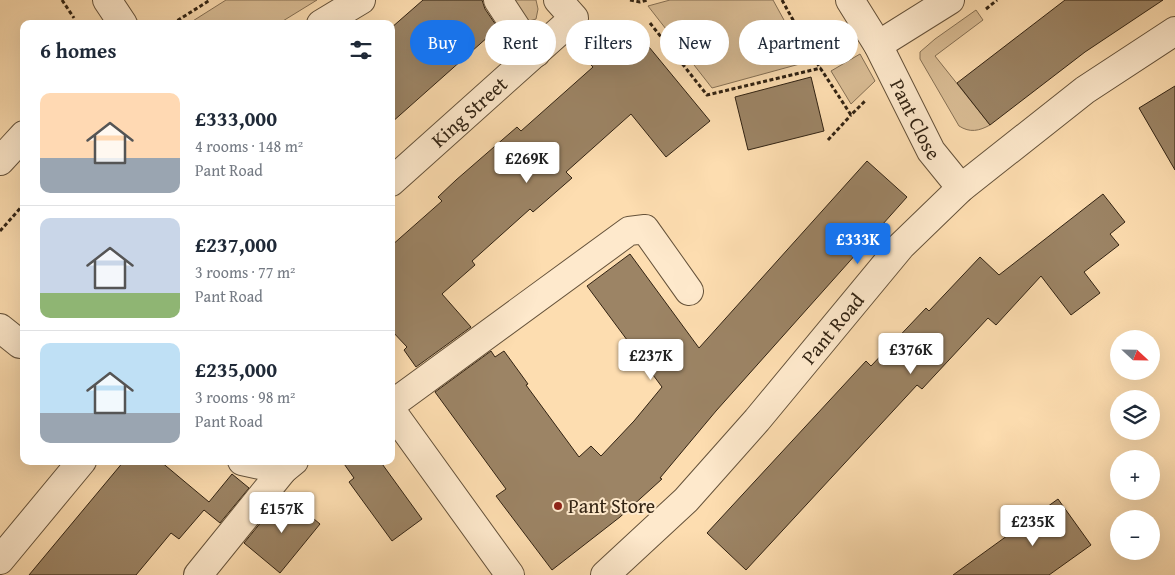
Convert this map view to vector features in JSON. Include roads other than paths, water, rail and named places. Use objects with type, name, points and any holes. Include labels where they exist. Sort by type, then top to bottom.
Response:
[{"type":"street","points":[[99,20],[106,0]]},
{"type":"street","points":[[106,0],[120,20]]},
{"type":"street","points":[[328,20],[361,0]]},
{"type":"street","points":[[498,0],[511,20]]},
{"type":"street","name":"King Street","points":[[556,35],[574,18],[558,0]]},
{"type":"street","name":"Pant Close","points":[[850,0],[878,45],[931,151],[961,188]]},
{"type":"street","points":[[878,45],[950,0]]},
{"type":"street","name":"Pant Road","points":[[605,575],[686,500],[757,420],[901,246],[961,188],[1085,90],[1175,31]]},
{"type":"street","name":"King Street","points":[[395,178],[523,65]]},
{"type":"street","points":[[0,161],[20,139]]},
{"type":"street","points":[[395,402],[629,231],[646,229],[689,291]]},
{"type":"street","points":[[395,416],[510,575]]},
{"type":"street","points":[[0,560],[79,465]]},
{"type":"street","points":[[198,575],[289,466]]},
{"type":"place","name":"Pant Store","points":[[558,506]]}]
